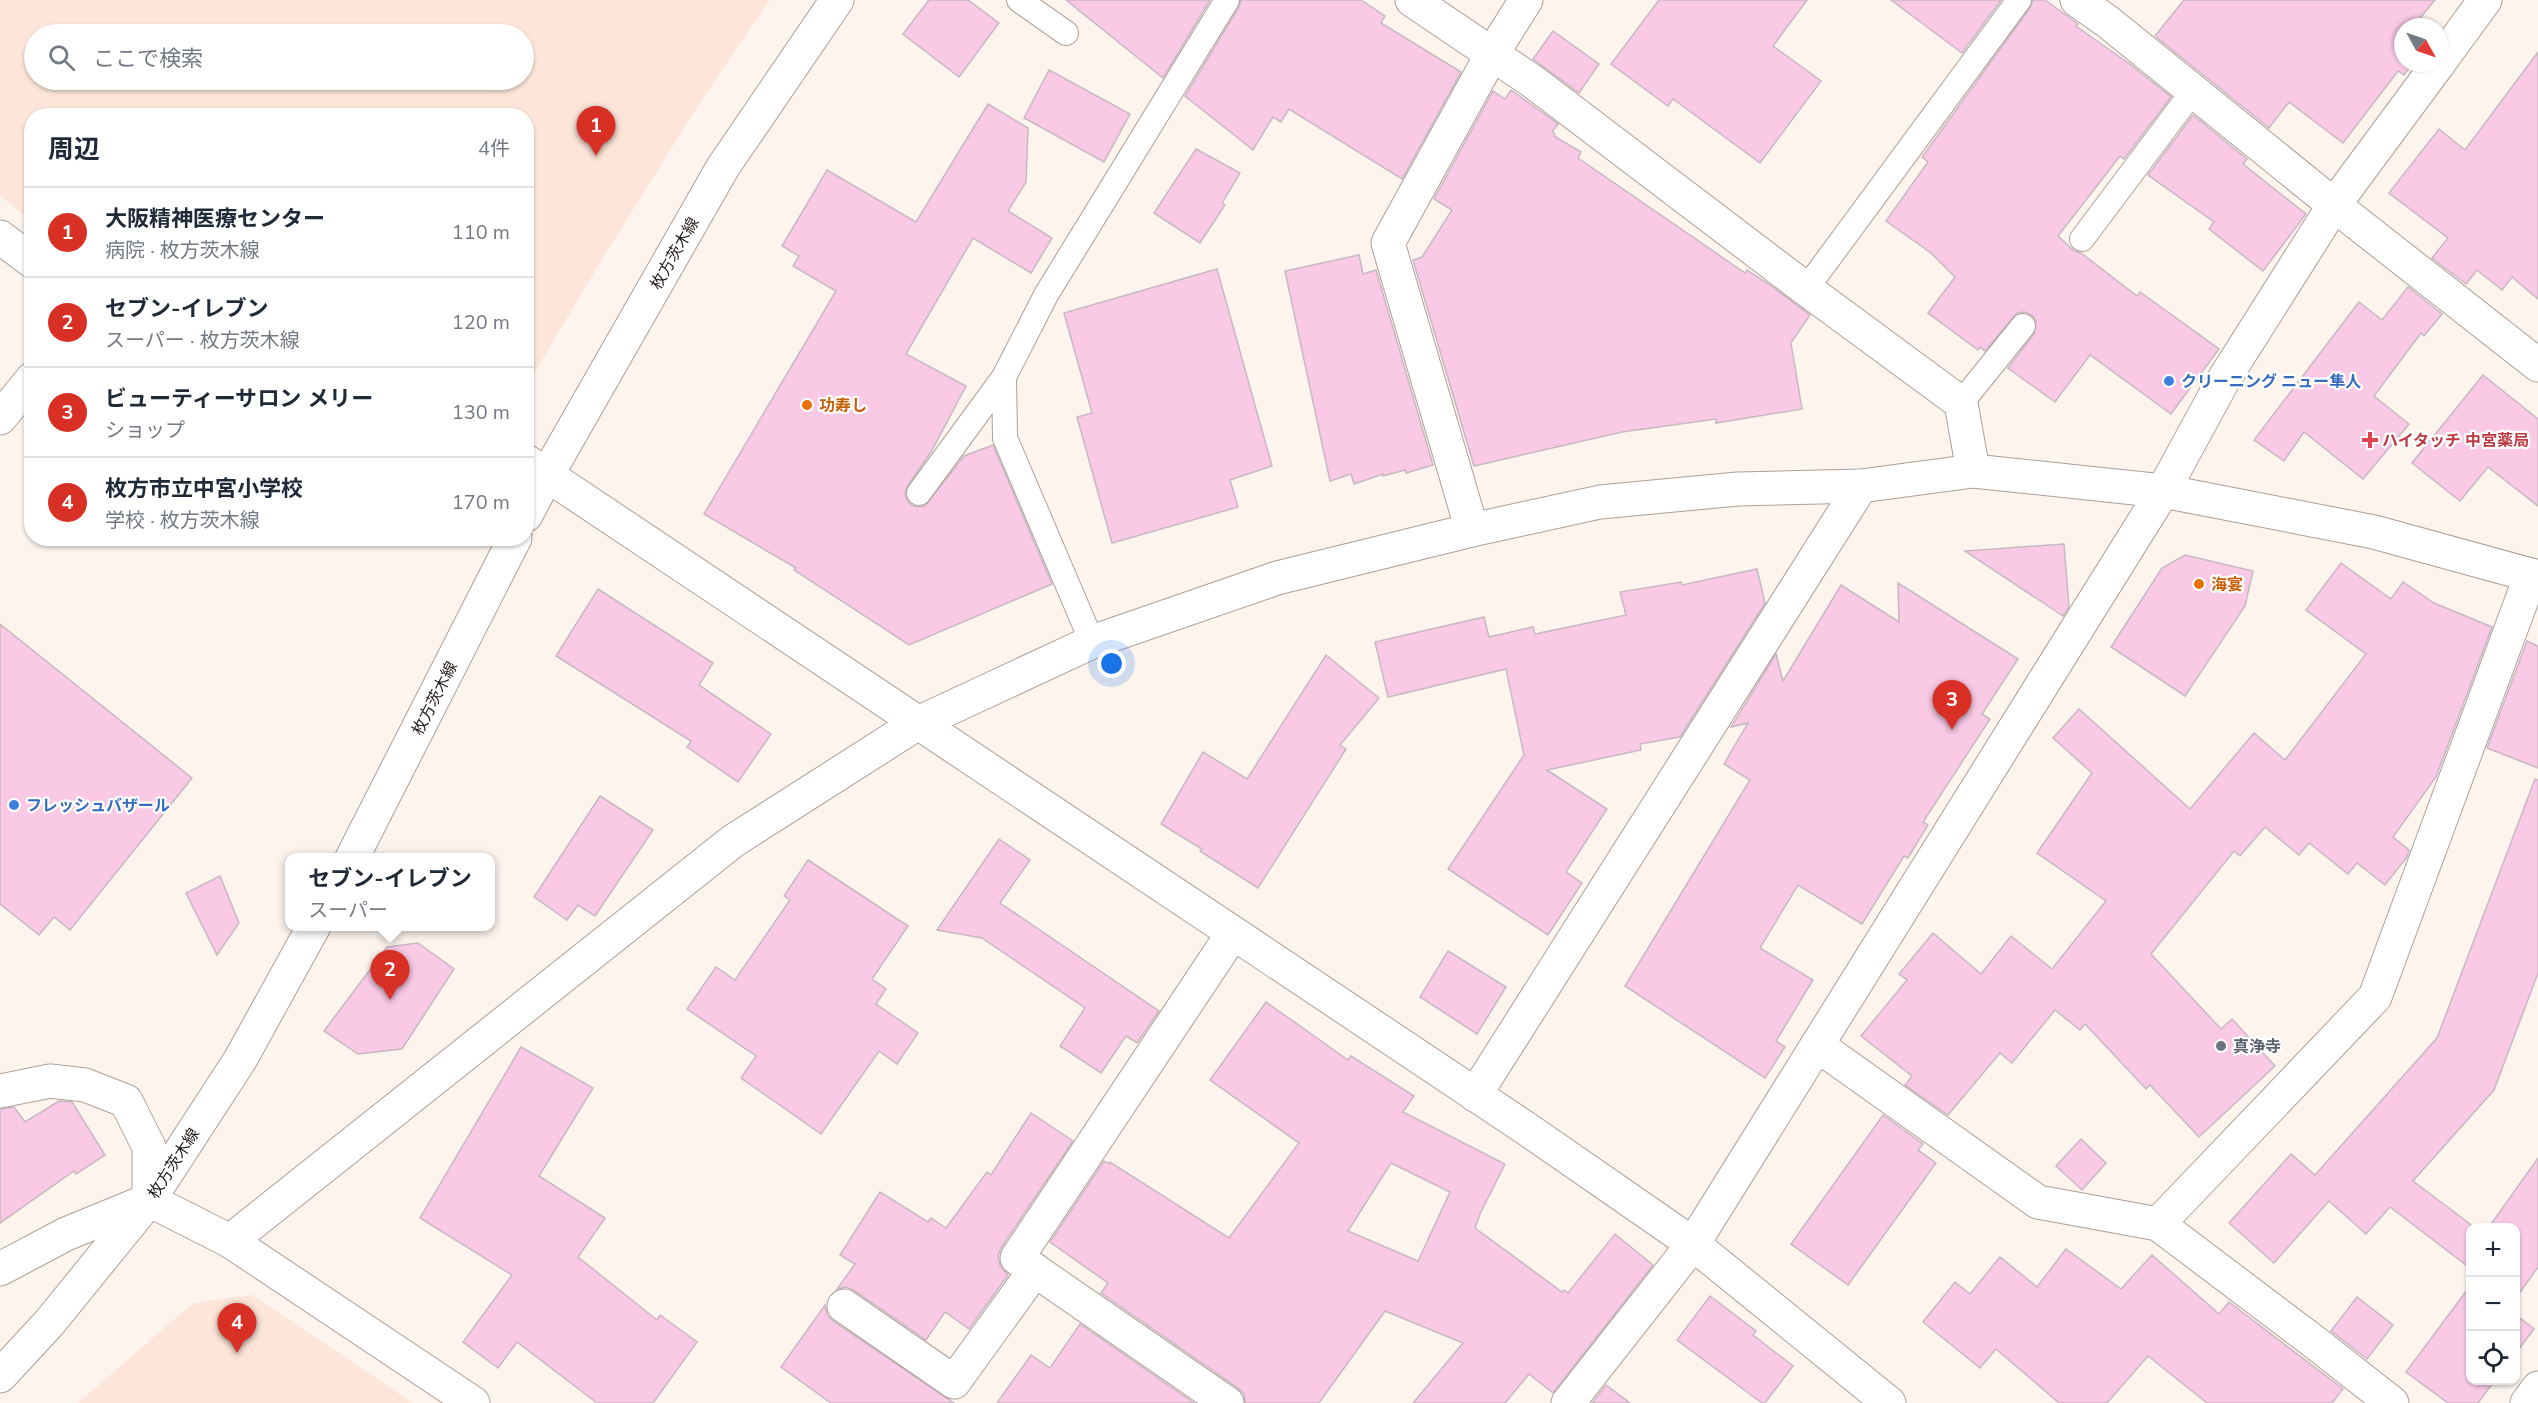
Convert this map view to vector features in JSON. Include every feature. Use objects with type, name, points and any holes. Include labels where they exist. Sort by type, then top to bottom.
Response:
[{"type":"street","name":"枚方茨木線","points":[[537,468],[723,167],[837,0]]},
{"type":"street","points":[[1412,0],[1532,81],[1806,289],[1961,403],[1973,471]]},
{"type":"street","points":[[1472,530],[1389,243],[1492,54],[1526,0]]},
{"type":"street","points":[[2077,0],[2116,11],[2193,91],[2538,365]]},
{"type":"street","points":[[2448,51],[2485,0]]},
{"type":"street","points":[[1568,1403],[1693,1244],[2163,491],[2224,379],[2334,205],[2432,72]]},
{"type":"street","points":[[0,237],[24,255]]},
{"type":"street","points":[[0,418],[24,389]]},
{"type":"street","points":[[537,468],[1475,1095],[1693,1244],[1889,1403]]},
{"type":"street","points":[[230,1241],[733,841],[918,723],[1092,642],[1277,578],[1472,530],[1600,502],[1738,489],[1861,486],[1973,471],[2163,491],[2374,531],[2534,576],[2375,997],[2158,1224]]},
{"type":"street","points":[[1475,1095],[1861,486]]},
{"type":"street","name":"枚方茨木線","points":[[355,853],[511,546]]},
{"type":"street","name":"枚方茨木線","points":[[0,1376],[50,1322],[149,1200],[240,1060],[312,931]]},
{"type":"street","points":[[1227,1403],[1017,1258],[1233,933]]},
{"type":"street","points":[[1816,1045],[2038,1202],[2158,1224],[2392,1403]]},
{"type":"street","points":[[0,1091],[50,1081],[85,1085],[126,1101],[149,1147],[149,1200]]},
{"type":"street","points":[[0,1269],[66,1234],[149,1200],[230,1241],[473,1403]]},
{"type":"street","points":[[844,1306],[954,1382],[1035,1270]]},
{"type":"street","points":[[2527,1403],[2538,1388]]},
{"type":"lane","points":[[1019,0],[1065,33]]},
{"type":"lane","points":[[919,493],[1004,377],[1046,296],[1227,0]]},
{"type":"lane","points":[[1806,289],[2019,0]]},
{"type":"lane","points":[[2082,239],[2193,91]]},
{"type":"lane","points":[[1961,403],[2023,326]]},
{"type":"lane","points":[[1004,377],[1005,438],[1092,642]]},
{"type":"shaded area","points":[[0,0],[770,0],[699,104],[534,373],[534,108],[24,108],[24,215],[0,196]]},
{"type":"shaded area","points":[[253,1295],[413,1403],[78,1403],[193,1303]]},
{"type":"building","points":[[929,0],[968,0],[999,23],[959,77],[903,34]]},
{"type":"building","points":[[1066,0],[1210,0],[1163,78]]},
{"type":"building","points":[[1241,0],[1361,0],[1385,16],[1381,23],[1461,72],[1402,179],[1289,109],[1281,122],[1273,117],[1253,150],[1185,96]]},
{"type":"building","points":[[1659,0],[1807,0],[1773,46],[1821,81],[1760,163],[1673,99],[1668,106],[1611,64]]},
{"type":"building","points":[[1891,0],[2001,0],[1962,53]]},
{"type":"building","points":[[2033,0],[2045,0],[2171,97],[2124,159],[2120,156],[2058,236],[2074,251],[2081,253],[2137,296],[2140,292],[2219,349],[2171,414],[2090,355],[2055,402],[2008,368],[2034,334],[2036,321],[2032,315],[2025,312],[2017,313],[1985,351],[1980,347],[1978,350],[1928,313],[1955,277],[1931,253],[1886,221],[1928,162],[1922,157],[2030,8]]},
{"type":"building","points":[[2184,0],[2435,0],[2420,18],[2394,18],[2394,72],[2397,72],[2343,143],[2289,102],[2269,128],[2155,36]]},
{"type":"building","points":[[1553,31],[1599,64],[1579,93],[1533,59]]},
{"type":"building","points":[[2538,52],[2538,299],[2512,277],[2502,290],[2477,270],[2466,284],[2432,258],[2448,238],[2389,193],[2439,129],[2465,150]]},
{"type":"building","points":[[1049,70],[1130,114],[1104,162],[1024,118]]},
{"type":"building","points":[[1511,90],[1558,124],[1552,132],[1554,136],[1581,152],[1578,158],[1745,273],[1747,270],[1770,285],[1810,315],[1791,343],[1802,409],[1716,423],[1716,419],[1622,432],[1474,466],[1413,260],[1422,257],[1452,210],[1434,199],[1493,91],[1505,99]]},
{"type":"building","points":[[988,104],[1028,128],[1026,182],[1008,211],[1052,238],[1031,273],[973,238],[906,354],[966,386],[931,452],[905,492],[906,499],[911,505],[925,506],[964,456],[993,445],[1052,584],[909,645],[794,570],[796,568],[704,514],[836,291],[793,266],[799,256],[782,246],[827,170],[916,222]]},
{"type":"building","points":[[2193,115],[2247,159],[2243,164],[2306,214],[2263,271],[2209,229],[2214,222],[2148,175]]},
{"type":"building","points":[[1196,149],[1240,173],[1222,203],[1225,205],[1200,243],[1154,213]]},
{"type":"building","points":[[1359,255],[1363,274],[1376,270],[1433,465],[1406,473],[1405,470],[1383,476],[1383,474],[1354,484],[1351,474],[1330,481],[1285,271]]},
{"type":"building","points":[[1217,269],[1272,466],[1230,480],[1238,507],[1112,543],[1077,417],[1092,413],[1064,313]]},
{"type":"building","points":[[2408,287],[2442,314],[2424,336],[2421,333],[2374,396],[2409,424],[2363,479],[2304,432],[2284,461],[2254,440],[2359,302],[2382,320]]},
{"type":"building","points":[[2483,375],[2538,419],[2538,506],[2488,467],[2460,501],[2412,463]]},
{"type":"building","points":[[2064,544],[2069,607],[2063,616],[1965,551]]},
{"type":"building","points":[[2185,555],[2253,571],[2245,606],[2185,696],[2111,647],[2162,568]]},
{"type":"building","points":[[2341,563],[2391,599],[2403,582],[2434,603],[2492,627],[2436,777],[2393,837],[2409,850],[2407,857],[2385,885],[2357,863],[2348,874],[2309,843],[2299,855],[2265,827],[2240,856],[2234,851],[2151,954],[2221,1029],[2232,1019],[2275,1066],[2199,1137],[2150,1085],[2146,1089],[2085,1024],[2080,1030],[2055,1010],[2012,1063],[2000,1053],[1948,1115],[1905,1085],[1912,1076],[1861,1036],[1907,980],[1899,974],[1933,933],[1981,974],[2011,936],[2052,969],[2106,901],[2037,853],[2092,773],[2053,738],[2079,709],[2190,809],[2254,733],[2285,760],[2366,654],[2306,610]]},
{"type":"building","points":[[1757,569],[1765,603],[1680,737],[1640,744],[1641,750],[1547,770],[1607,809],[1566,872],[1582,883],[1548,935],[1448,869],[1524,755],[1506,669],[1388,697],[1375,642],[1484,617],[1489,637],[1533,627],[1535,634],[1626,615],[1620,592],[1681,582],[1682,585]]},
{"type":"building","points":[[1898,583],[2018,659],[1982,714],[1990,719],[1923,822],[1928,825],[1908,858],[1904,856],[1862,924],[1798,885],[1760,948],[1813,980],[1776,1041],[1785,1047],[1765,1078],[1625,986],[1750,780],[1724,764],[1748,723],[1731,727],[1776,654],[1783,681],[1841,585],[1899,622]]},
{"type":"building","points":[[598,589],[713,663],[699,685],[771,734],[738,782],[687,747],[691,741],[556,656]]},
{"type":"building","points":[[0,624],[192,778],[70,930],[54,917],[39,935],[0,904]]},
{"type":"building","points":[[2527,641],[2538,646],[2538,768],[2487,748]]},
{"type":"building","points":[[1326,655],[1379,698],[1340,745],[1346,749],[1258,888],[1161,824],[1203,752],[1247,779]]},
{"type":"building","points":[[2535,779],[2538,780],[2538,973],[2494,1090],[2413,1181],[2469,1223],[2466,1223],[2466,1265],[2390,1207],[2366,1234],[2329,1201],[2274,1263],[2229,1223],[2291,1154],[2315,1175],[2437,1038]]},
{"type":"building","points":[[600,796],[653,830],[595,916],[578,905],[567,920],[534,897]]},
{"type":"building","points":[[999,839],[1030,860],[1000,903],[1159,1011],[1137,1043],[1126,1036],[1101,1073],[1060,1046],[1085,1008],[982,938],[937,930]]},
{"type":"building","points":[[808,860],[908,926],[872,979],[886,989],[876,1004],[918,1033],[897,1064],[879,1051],[821,1134],[741,1078],[756,1056],[687,1009],[716,967],[735,980],[790,900],[784,896]]},
{"type":"building","points":[[220,876],[239,923],[217,955],[186,893]]},
{"type":"building","points":[[418,943],[454,969],[402,1049],[358,1054],[324,1031],[387,947]]},
{"type":"building","points":[[1448,951],[1506,987],[1477,1034],[1420,997]]},
{"type":"building","points":[[1266,1002],[1348,1060],[1351,1056],[1414,1096],[1403,1112],[1505,1164],[1475,1228],[1562,1292],[1564,1290],[1568,1293],[1615,1234],[1653,1265],[1553,1393],[1529,1374],[1505,1403],[1413,1403],[1463,1343],[1385,1311],[1319,1403],[1245,1403],[1244,1394],[1238,1388],[1101,1293],[1108,1283],[1050,1242],[1104,1161],[1109,1164],[1110,1162],[1229,1238],[1299,1143],[1210,1080]],"holes":[[[1391,1163],[1450,1192],[1418,1261],[1348,1231]]]},
{"type":"building","points":[[521,1047],[593,1088],[539,1176],[605,1218],[578,1257],[657,1320],[660,1315],[697,1342],[653,1403],[597,1403],[517,1342],[498,1368],[463,1342],[512,1275],[420,1218]]},
{"type":"building","points":[[59,1101],[72,1102],[105,1155],[76,1174],[74,1171],[0,1223],[0,1109],[14,1107],[25,1122]]},
{"type":"building","points":[[1031,1113],[1073,1141],[1001,1248],[998,1256],[1000,1266],[1008,1275],[969,1329],[945,1312],[926,1340],[855,1291],[846,1287],[837,1289],[855,1264],[840,1255],[880,1192],[928,1222],[931,1218],[946,1228],[987,1172],[991,1175]]},
{"type":"building","points":[[1883,1115],[1923,1144],[1918,1150],[1936,1163],[1848,1285],[1791,1244]]},
{"type":"building","points":[[2081,1139],[2106,1163],[2082,1190],[2056,1166]]},
{"type":"building","points":[[2538,1158],[2538,1267],[2520,1292],[2520,1223],[2492,1223]]},
{"type":"building","points":[[2066,1249],[2121,1289],[2152,1255],[2219,1314],[2229,1302],[2343,1389],[2332,1403],[2207,1403],[2148,1356],[2107,1403],[2059,1403],[1996,1349],[1980,1368],[1923,1322],[1955,1282],[1970,1294],[2000,1257],[2037,1287]]},
{"type":"building","points":[[2466,1291],[2466,1385],[2491,1385],[2478,1403],[2448,1403],[2406,1372]]},
{"type":"building","points":[[1710,1296],[1756,1331],[1753,1335],[1793,1366],[1765,1403],[1677,1340]]},
{"type":"building","points":[[2357,1297],[2393,1325],[2367,1359],[2331,1331]]},
{"type":"building","points":[[825,1305],[827,1315],[833,1321],[954,1403],[831,1403],[781,1367]]},
{"type":"building","points":[[2520,1318],[2534,1329],[2520,1348]]},
{"type":"building","points":[[1080,1324],[1194,1403],[997,1403],[1031,1355],[1050,1368]]},
{"type":"building","points":[[1606,1385],[1630,1403],[1592,1403]]},
{"type":"place","name":"大阪精神医療センター","points":[[596,156]]},
{"type":"place","name":"クリーニング ニュー隼人","points":[[2169,381]]},
{"type":"place","name":"功寿し","points":[[807,405]]},
{"type":"place","name":"ハイタッチ 中宮薬局","points":[[2370,440]]},
{"type":"place","name":"海宴","points":[[2199,584]]},
{"type":"place","name":"ビューティーサロン メリー","points":[[1952,730]]},
{"type":"place","name":"フレッシュバザール","points":[[14,805]]},
{"type":"place","name":"セブン-イレブン","points":[[390,1000]]},
{"type":"place","name":"真浄寺","points":[[2221,1046]]},
{"type":"place","name":"枚方市立中宮小学校","points":[[237,1353]]}]
